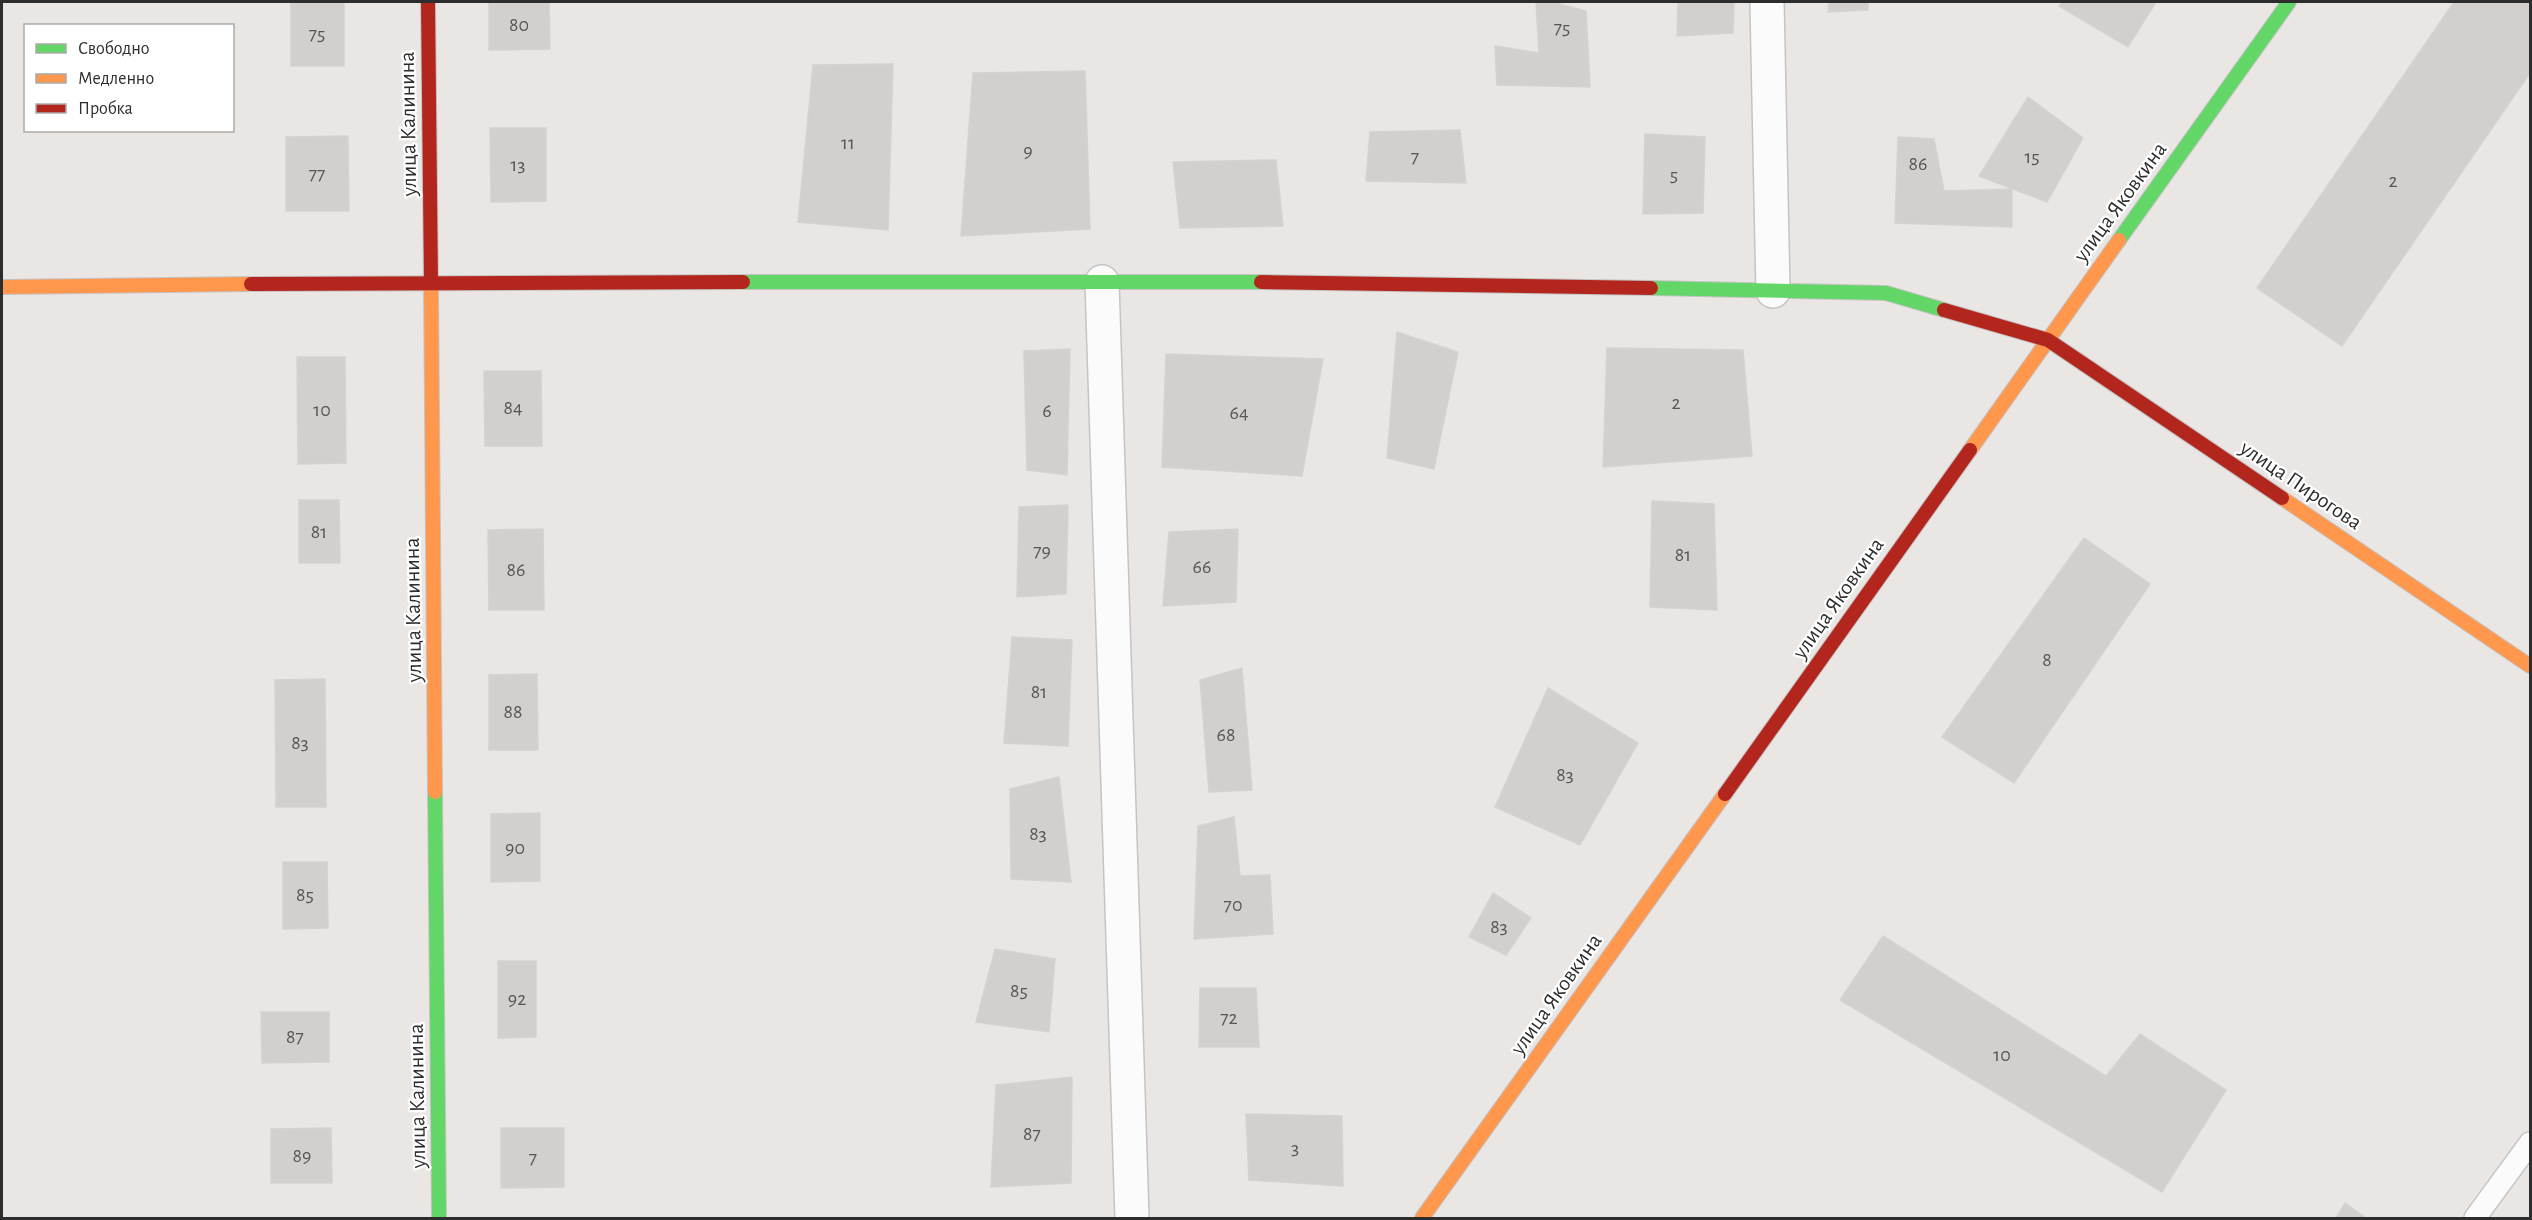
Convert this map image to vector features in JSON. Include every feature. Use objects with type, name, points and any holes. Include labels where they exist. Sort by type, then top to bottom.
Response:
[{"type":"street","name":"улица Калинина","points":[[428,2],[439,1218]]},
{"type":"street","points":[[1767,2],[1773,291]]},
{"type":"street","name":"улица Яковкина","points":[[1422,1218],[2289,2]]},
{"type":"street","name":"улица Пирогова","points":[[2,288],[430,282],[1387,282],[1886,293],[2048,340],[2530,666]]},
{"type":"street","points":[[1102,282],[1132,1218]]},
{"type":"lane","points":[[2475,1218],[2530,1143]]},
{"type":"building","points":[[291,2],[344,2],[344,66],[291,66]]},
{"type":"building","points":[[489,2],[549,2],[550,49],[489,50]]},
{"type":"building","points":[[1536,2],[1552,2],[1586,11],[1590,87],[1497,85],[1495,46],[1539,53]]},
{"type":"building","points":[[1678,2],[1734,2],[1733,33],[1677,36]]},
{"type":"building","points":[[1829,2],[1868,2],[1868,10],[1828,12]]},
{"type":"building","points":[[2062,2],[2156,2],[2128,47],[2059,6]]},
{"type":"building","points":[[2454,2],[2530,2],[2530,73],[2342,346],[2257,288]]},
{"type":"building","points":[[893,64],[888,230],[798,222],[813,65]]},
{"type":"building","points":[[1085,71],[1090,229],[961,236],[973,73]]},
{"type":"building","points":[[2028,97],[2083,138],[2047,202],[1979,176]]},
{"type":"building","points":[[490,128],[546,128],[546,201],[491,202]]},
{"type":"building","points":[[1460,130],[1466,183],[1366,181],[1370,132]]},
{"type":"building","points":[[1645,134],[1705,137],[1703,213],[1643,214]]},
{"type":"building","points":[[348,136],[349,211],[286,211],[286,137]]},
{"type":"building","points":[[1898,137],[1934,139],[1944,191],[2012,189],[2012,227],[1895,223]]},
{"type":"building","points":[[1276,160],[1283,226],[1180,228],[1173,162]]},
{"type":"building","points":[[1397,332],[1458,352],[1434,469],[1387,458]]},
{"type":"building","points":[[1607,348],[1743,350],[1752,456],[1603,467]]},
{"type":"building","points":[[1070,349],[1067,475],[1027,470],[1024,351]]},
{"type":"building","points":[[1166,354],[1323,359],[1302,476],[1162,467]]},
{"type":"building","points":[[297,357],[345,357],[346,463],[298,464]]},
{"type":"building","points":[[484,371],[541,371],[542,446],[485,446]]},
{"type":"building","points":[[299,500],[339,500],[340,563],[299,563]]},
{"type":"building","points":[[1652,501],[1714,504],[1717,610],[1650,607]]},
{"type":"building","points":[[1068,505],[1066,594],[1017,597],[1019,507]]},
{"type":"building","points":[[543,529],[544,610],[489,610],[488,530]]},
{"type":"building","points":[[1238,529],[1236,602],[1163,606],[1169,532]]},
{"type":"building","points":[[2084,538],[2150,584],[2014,783],[1942,737]]},
{"type":"building","points":[[1012,637],[1072,640],[1068,746],[1004,743]]},
{"type":"building","points":[[1242,668],[1252,790],[1209,792],[1200,680]]},
{"type":"building","points":[[537,674],[538,750],[489,750],[489,675]]},
{"type":"building","points":[[325,679],[326,807],[276,807],[275,680]]},
{"type":"building","points":[[1548,688],[1638,743],[1580,845],[1495,807]]},
{"type":"building","points":[[1059,777],[1071,882],[1011,879],[1010,789]]},
{"type":"building","points":[[540,813],[540,881],[491,882],[491,814]]},
{"type":"building","points":[[1234,817],[1240,876],[1270,875],[1273,934],[1194,939],[1198,826]]},
{"type":"building","points":[[283,862],[327,862],[328,928],[283,929]]},
{"type":"building","points":[[1493,893],[1531,918],[1506,955],[1469,937]]},
{"type":"building","points":[[1883,936],[2106,1076],[2140,1034],[2226,1090],[2162,1192],[1840,1000]]},
{"type":"building","points":[[995,949],[1055,959],[1049,1032],[976,1022]]},
{"type":"building","points":[[498,961],[536,961],[536,1037],[498,1038]]},
{"type":"building","points":[[1200,988],[1256,988],[1259,1047],[1199,1047]]},
{"type":"building","points":[[261,1012],[329,1012],[329,1062],[262,1063]]},
{"type":"building","points":[[1072,1077],[1071,1183],[991,1187],[996,1085]]},
{"type":"building","points":[[1246,1114],[1342,1116],[1343,1186],[1249,1180]]},
{"type":"building","points":[[331,1128],[332,1183],[271,1183],[271,1129]]},
{"type":"building","points":[[501,1128],[564,1128],[564,1187],[501,1188]]},
{"type":"building","points":[[2345,1203],[2366,1218],[2336,1218]]},
{"type":"traffic: fast","points":[[2119,240],[2289,2]]},
{"type":"traffic: fast","points":[[743,282],[1261,282]]},
{"type":"traffic: fast","points":[[1651,288],[1886,293],[1944,310]]},
{"type":"traffic: fast","points":[[435,792],[439,1218]]},
{"type":"traffic: slow","points":[[1970,450],[2119,240]]},
{"type":"traffic: slow","points":[[431,283],[435,792]]},
{"type":"traffic: slow","points":[[2,287],[251,284]]},
{"type":"traffic: slow","points":[[2282,498],[2530,666]]},
{"type":"traffic: slow","points":[[1422,1218],[1725,794]]},
{"type":"traffic: jam","points":[[428,2],[431,283]]},
{"type":"traffic: jam","points":[[251,284],[743,282]]},
{"type":"traffic: jam","points":[[1261,282],[1651,288]]},
{"type":"traffic: jam","points":[[1944,310],[2048,340],[2282,498]]},
{"type":"traffic: jam","points":[[1725,794],[1970,450]]}]
